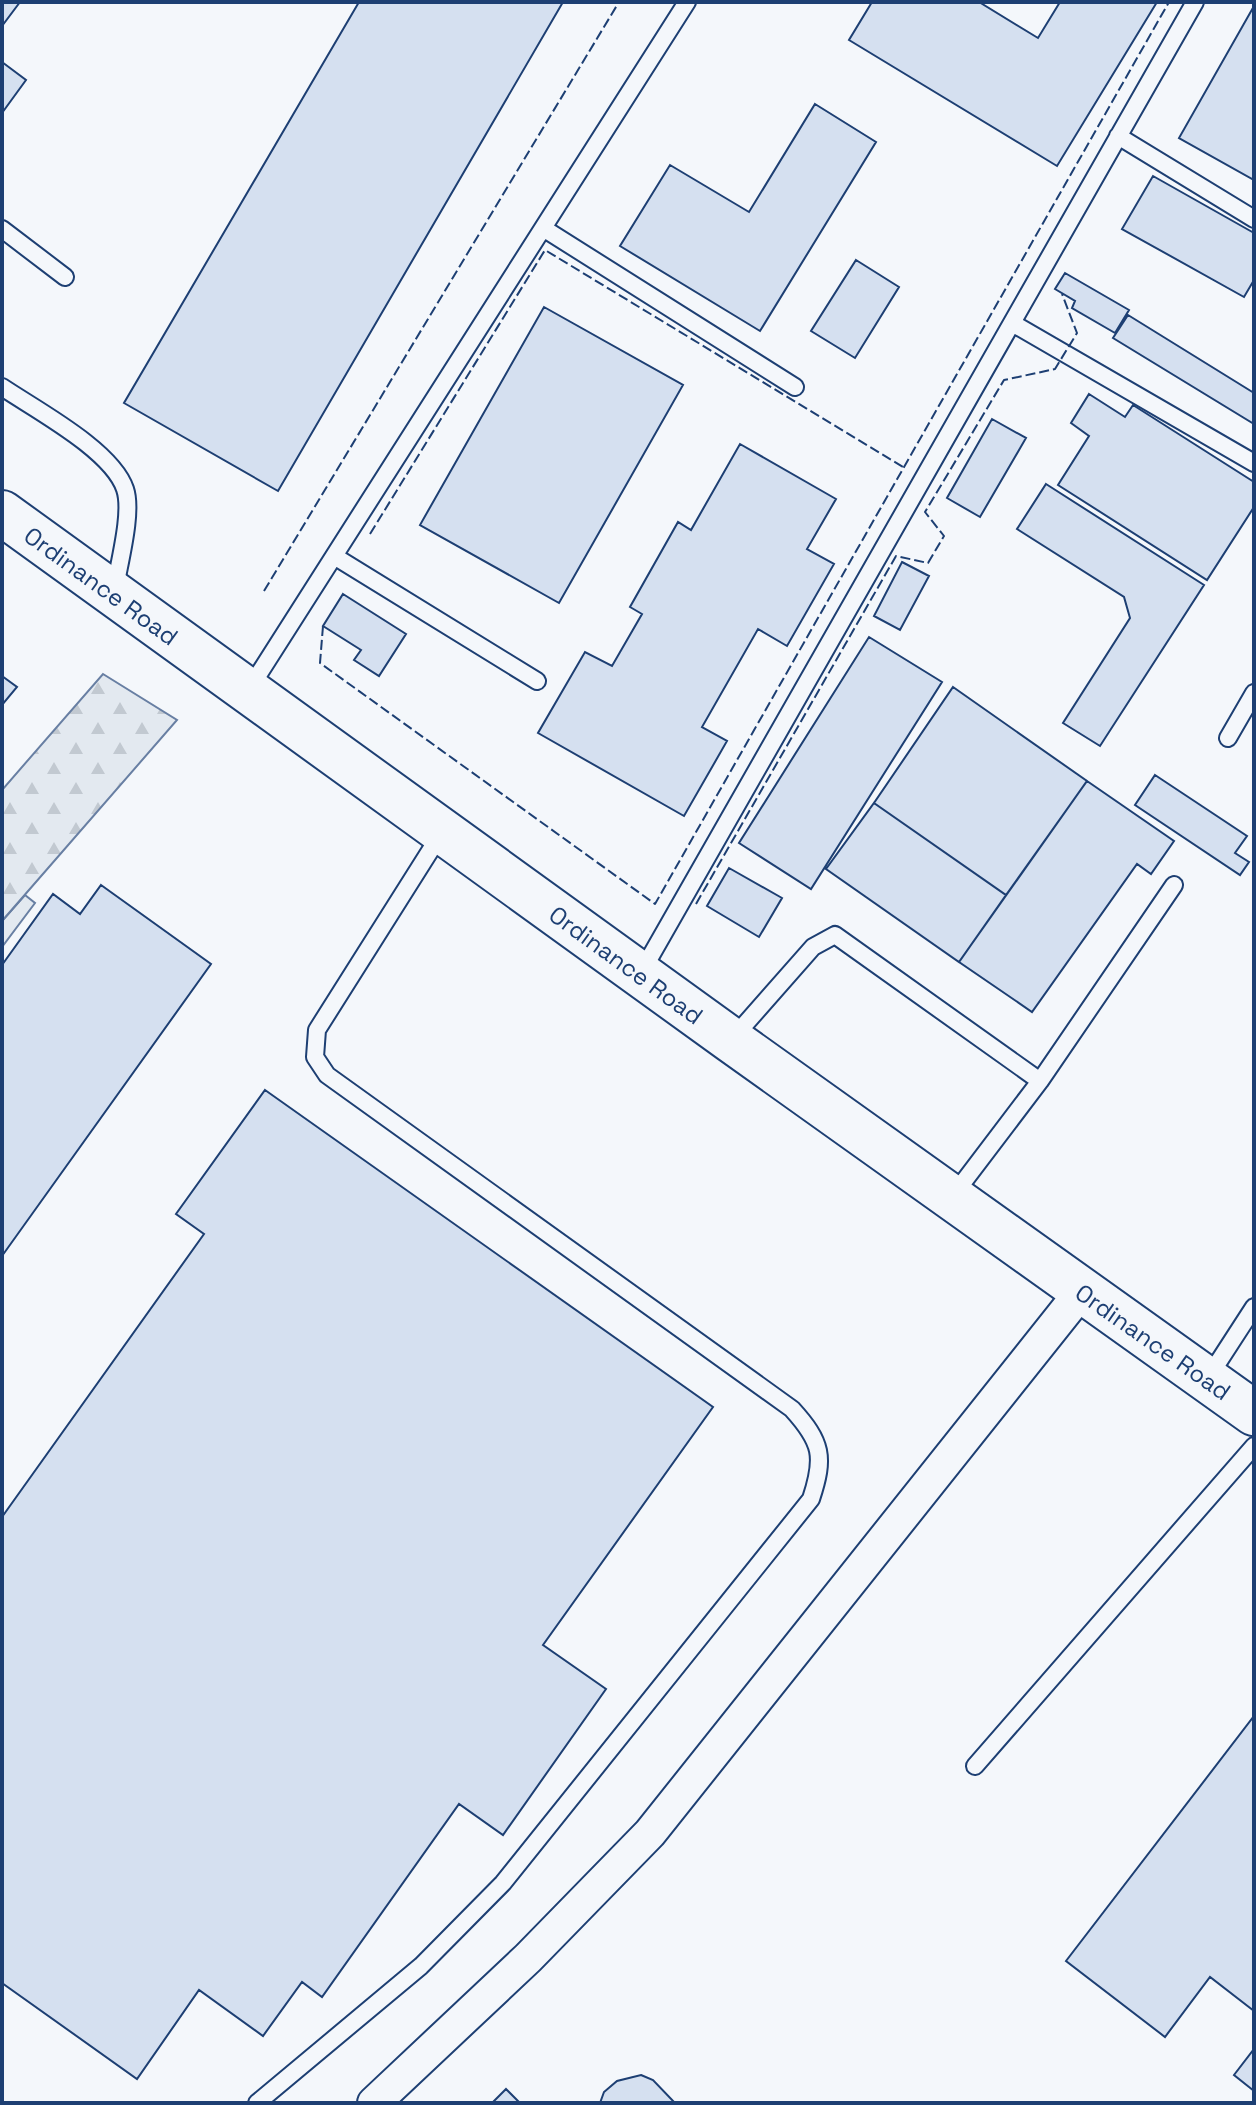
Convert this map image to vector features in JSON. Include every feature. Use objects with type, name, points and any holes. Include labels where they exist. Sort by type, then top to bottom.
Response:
[{"type":"street","name":"Ordinance Road","points":[[2,513],[951,1199],[1254,1413]]},
{"type":"street","points":[[374,2103],[528,1958],[650,1833],[1081,1292]]},
{"type":"lane","points":[[247,692],[687,2]]},
{"type":"lane","points":[[640,975],[1195,2]]},
{"type":"lane","points":[[1118,136],[1254,219]]},
{"type":"lane","points":[[543,228],[795,387]]},
{"type":"lane","points":[[2,229],[65,277]]},
{"type":"lane","points":[[1012,323],[1254,463]]},
{"type":"lane","points":[[2,387],[95,451],[116,472],[126,491],[114,596]]},
{"type":"lane","points":[[334,556],[537,681]]},
{"type":"lane","points":[[1228,738],[1254,693]]},
{"type":"lane","points":[[257,2103],[421,1966],[503,1883],[811,1499],[821,1468],[815,1434],[792,1409],[327,1075],[315,1057],[317,1030],[442,832]]},
{"type":"lane","points":[[951,1199],[1040,1081],[1174,885]]},
{"type":"lane","points":[[731,1040],[813,947],[835,935],[1040,1081]]},
{"type":"lane","points":[[1207,1379],[1254,1307]]},
{"type":"lane","points":[[975,1766],[1254,1446]]},
{"type":"green space","points":[[103,674],[177,720],[2,921],[2,790]]},
{"type":"green space","points":[[25,895],[35,903],[2,947],[2,921]]},
{"type":"building","points":[[2,2],[20,2],[2,26]]},
{"type":"building","points":[[359,2],[563,2],[278,491],[124,403]]},
{"type":"building","points":[[872,2],[979,2],[1038,38],[1060,2],[1157,2],[1057,166],[849,40]]},
{"type":"building","points":[[1254,6],[1254,180],[1179,138]]},
{"type":"building","points":[[2,62],[26,80],[2,113]]},
{"type":"building","points":[[815,104],[876,142],[760,331],[620,246],[670,165],[749,212]]},
{"type":"building","points":[[1153,176],[1254,233],[1254,280],[1244,297],[1122,229]]},
{"type":"building","points":[[856,260],[899,287],[855,358],[811,331]]},
{"type":"building","points":[[1065,273],[1129,310],[1115,333],[1072,308],[1075,301],[1055,289]]},
{"type":"building","points":[[544,307],[683,385],[559,603],[420,525]]},
{"type":"building","points":[[1128,315],[1254,393],[1254,424],[1113,338]]},
{"type":"building","points":[[1089,394],[1125,417],[1133,405],[1254,482],[1254,507],[1207,580],[1058,485],[1089,436],[1071,423]]},
{"type":"building","points":[[992,419],[1026,438],[980,517],[947,498]]},
{"type":"building","points":[[740,444],[836,499],[807,549],[834,564],[787,646],[758,629],[702,727],[727,741],[684,816],[538,733],[585,652],[612,666],[642,614],[630,607],[678,522],[691,530]]},
{"type":"building","points":[[1046,484],[1204,585],[1100,746],[1063,723],[1130,618],[1124,597],[1017,529]]},
{"type":"building","points":[[902,562],[929,576],[900,630],[874,616]]},
{"type":"building","points":[[343,594],[406,634],[379,676],[354,660],[361,650],[323,626]]},
{"type":"building","points":[[869,637],[942,682],[811,889],[739,843]]},
{"type":"building","points":[[2,676],[17,687],[2,705]]},
{"type":"building","points":[[953,687],[1087,781],[1006,895],[874,803]]},
{"type":"building","points":[[1155,775],[1247,836],[1235,853],[1249,862],[1240,875],[1135,805]]},
{"type":"building","points":[[1087,781],[1174,841],[1151,874],[1137,864],[1032,1012],[959,962]]},
{"type":"building","points":[[874,803],[1006,895],[959,962],[826,869]]},
{"type":"building","points":[[729,868],[782,898],[759,937],[707,906]]},
{"type":"building","points":[[101,885],[211,964],[2,1256],[2,965],[53,894],[80,914]]},
{"type":"building","points":[[265,1090],[713,1407],[543,1645],[606,1689],[503,1835],[459,1804],[322,1997],[302,1982],[263,2036],[199,1990],[137,2079],[2,1983],[2,1517],[204,1234],[176,1214]]},
{"type":"building","points":[[1254,1716],[1254,2011],[1210,1977],[1165,2037],[1066,1961]]},
{"type":"building","points":[[1254,2049],[1254,2091],[1234,2075]]},
{"type":"building","points":[[641,2075],[653,2080],[675,2103],[600,2103],[604,2092],[617,2081]]},
{"type":"building","points":[[506,2089],[520,2103],[492,2103]]},
{"type":"fence","points":[[264,591],[619,2]]},
{"type":"fence","points":[[323,626],[320,663],[655,904],[1169,2]]},
{"type":"fence","points":[[370,534],[545,250],[903,467]]},
{"type":"fence","points":[[696,904],[896,556],[928,563],[944,536],[925,512],[1004,380],[1055,369],[1077,333],[1062,294]]}]
